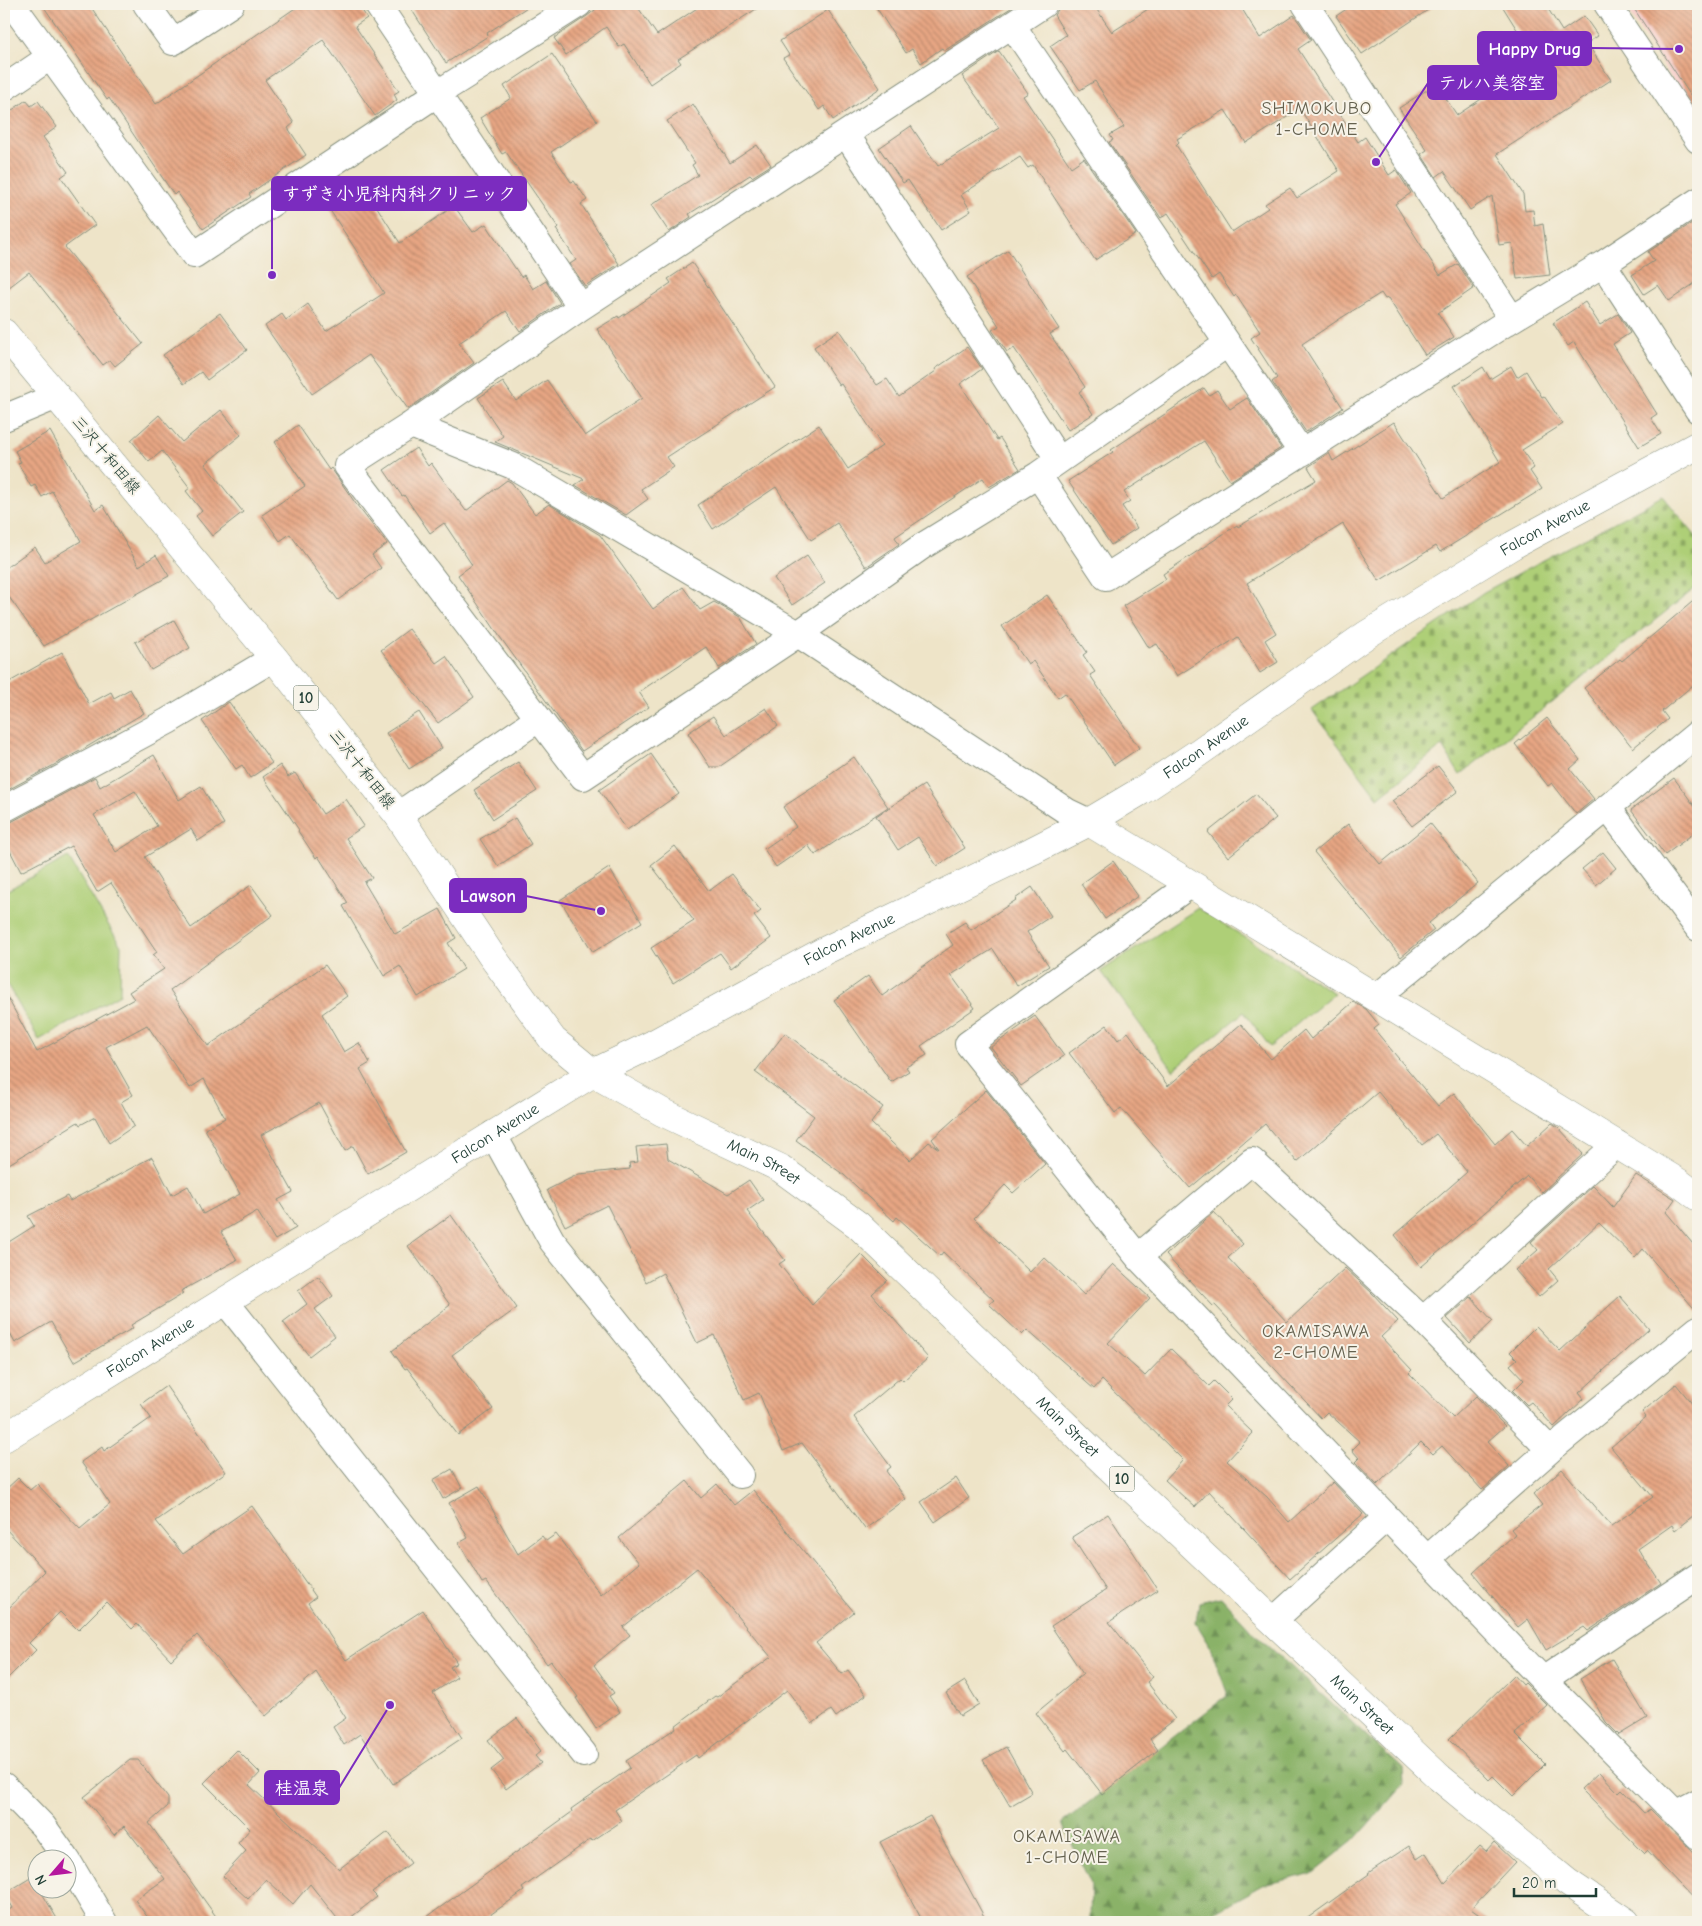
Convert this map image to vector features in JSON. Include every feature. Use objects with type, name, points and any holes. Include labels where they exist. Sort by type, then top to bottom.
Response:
[{"type":"street","points":[[12,4],[194,256],[438,93],[579,4]]},
{"type":"street","points":[[146,4],[173,42],[231,4]]},
{"type":"street","points":[[377,4],[581,307]]},
{"type":"street","points":[[1044,4],[581,307],[411,426],[347,466],[583,777],[798,634],[921,547],[1038,475],[1227,344]]},
{"type":"street","points":[[1305,4],[1512,319]]},
{"type":"street","points":[[1607,4],[1698,140]]},
{"type":"street","points":[[1012,25],[1302,453]]},
{"type":"street","points":[[4,88],[50,57]]},
{"type":"street","points":[[846,134],[1059,460]]},
{"type":"street","points":[[1038,475],[1106,576],[1512,319],[1603,264],[1698,201]]},
{"type":"street","points":[[1603,264],[1698,410]]},
{"type":"street","name":"三沢十和田線","points":[[4,333],[274,658],[398,815],[491,955],[553,1040],[593,1073]]},
{"type":"street","points":[[4,418],[57,396]]},
{"type":"street","points":[[411,426],[513,466],[798,634],[1068,812],[1110,834],[1190,885],[1377,997],[1678,1182],[1698,1197]]},
{"type":"street","name":"Falcon Avenue","points":[[4,1438],[493,1134],[546,1104],[593,1073],[653,1044],[824,951],[1024,856],[1089,822],[1182,764],[1366,635],[1513,545],[1698,445]]},
{"type":"street","points":[[4,809],[168,721],[274,658]]},
{"type":"street","points":[[398,815],[538,719]]},
{"type":"street","points":[[1377,997],[1698,733]]},
{"type":"street","points":[[1608,808],[1698,928]]},
{"type":"street","points":[[1190,885],[968,1044],[1138,1257],[1543,1680],[1688,1808],[1698,1836]]},
{"type":"street","name":"Main Street","points":[[593,1073],[662,1112],[780,1168],[858,1225],[1107,1465],[1440,1778],[1567,1882],[1626,1922]]},
{"type":"street","points":[[493,1134],[552,1241],[740,1475]]},
{"type":"street","points":[[1423,1320],[1617,1144]]},
{"type":"street","points":[[1138,1257],[1252,1161],[1423,1320],[1550,1450]]},
{"type":"street","points":[[224,1301],[584,1754]]},
{"type":"street","points":[[1427,1558],[1550,1450],[1698,1329]]},
{"type":"street","points":[[1274,1620],[1386,1518]]},
{"type":"street","points":[[1543,1680],[1698,1576]]},
{"type":"street","points":[[4,1786],[43,1826],[59,1848]]},
{"type":"street","points":[[78,1878],[104,1922]]},
{"type":"shaded area","points":[[1623,4],[1698,4],[1698,119]]},
{"type":"green space","points":[[1663,496],[1698,539],[1698,586],[1460,775],[1442,746],[1378,798],[1312,710],[1484,592]]},
{"type":"green space","points":[[68,857],[121,946],[120,994],[39,1040],[4,979],[4,892]]},
{"type":"green space","points":[[1198,908],[1334,993],[1270,1047],[1244,1012],[1173,1070],[1101,971]]},
{"type":"green space","points":[[1221,1597],[1251,1630],[1403,1769],[1404,1784],[1353,1841],[1313,1873],[1263,1885],[1197,1922],[1087,1922],[1090,1920],[1091,1884],[1062,1823],[1228,1695],[1209,1644],[1196,1623],[1199,1602]]},
{"type":"building","points":[[42,4],[89,4],[156,104],[301,4],[358,4],[367,18],[355,26],[399,91],[394,94],[397,100],[375,116],[323,40],[265,80],[294,123],[288,128],[306,155],[249,194],[251,197],[203,229],[177,192],[174,195],[109,98],[107,100]]},
{"type":"building","points":[[408,4],[532,4],[487,33],[488,36],[446,63]]},
{"type":"building","points":[[594,4],[640,4],[637,6],[657,35],[703,4],[764,4],[678,59],[681,63],[650,84],[624,44],[619,47],[606,27],[566,55],[554,38],[595,10]]},
{"type":"building","points":[[874,4],[1017,4],[944,51],[942,48],[921,63],[912,49],[906,53]]},
{"type":"building","points":[[1059,4],[1093,4],[1112,32],[1156,4],[1239,4],[1260,38],[1294,15],[1311,40],[1298,49],[1358,142],[1365,137],[1389,175],[1396,170],[1411,193],[1395,204],[1440,275],[1458,264],[1474,288],[1438,313],[1454,337],[1425,355],[1388,298],[1385,299],[1381,293],[1341,318],[1302,344],[1343,408],[1306,432],[1272,382],[1277,378],[1251,338],[1260,332],[1236,295],[1234,297],[1219,274],[1212,279],[1168,213],[1161,218],[1109,142],[1113,140],[1110,135],[1124,127],[1095,81],[1080,90],[1050,46],[1066,35],[1054,15],[1058,10]],"holes":[[[1300,109],[1339,171],[1297,198],[1290,188],[1265,204],[1268,208],[1232,232],[1176,145],[1179,142],[1177,139],[1225,110],[1246,143]]]},
{"type":"building","points":[[1354,4],[1437,4],[1362,54],[1336,16]]},
{"type":"building","points":[[1501,4],[1545,4],[1562,31],[1584,16],[1598,36],[1587,43],[1611,80],[1497,154],[1523,194],[1525,211],[1533,210],[1535,226],[1543,224],[1550,275],[1517,279],[1512,243],[1499,245],[1492,196],[1470,210],[1444,171],[1436,177],[1421,154],[1427,150],[1399,108],[1436,84],[1457,115],[1492,92],[1486,82],[1531,52]]},
{"type":"building","points":[[1631,4],[1698,4],[1698,107]]},
{"type":"building","points":[[828,10],[880,88],[833,120],[824,106],[819,110],[783,58],[789,55],[780,41]]},
{"type":"building","points":[[999,51],[1028,93],[1023,96],[1071,167],[1084,158],[1136,234],[1095,260],[1033,165],[1028,168],[1020,157],[961,195],[971,211],[941,230],[908,180],[903,183],[879,148],[911,126],[938,166],[999,128],[962,76]]},
{"type":"building","points":[[552,54],[597,121],[551,152],[571,182],[574,181],[587,200],[581,204],[619,264],[585,286],[570,264],[576,260],[556,229],[558,227],[506,152],[502,154],[480,118],[511,98],[504,86]]},
{"type":"building","points":[[26,100],[31,106],[38,101],[57,127],[43,137],[68,172],[61,177],[95,225],[65,247],[143,344],[115,366],[110,360],[103,365],[29,272],[4,291],[4,116]]},
{"type":"building","points":[[693,104],[730,163],[757,145],[771,165],[752,177],[750,175],[689,214],[691,217],[669,232],[651,205],[698,175],[692,165],[695,163],[667,121]]},
{"type":"building","points":[[359,179],[400,243],[454,206],[473,232],[486,224],[521,277],[524,275],[533,289],[546,281],[560,303],[520,331],[506,311],[459,343],[474,363],[408,409],[369,355],[312,394],[265,326],[282,314],[286,320],[308,304],[326,331],[384,293],[324,201]]},
{"type":"building","points":[[1698,219],[1698,281],[1669,301],[1658,285],[1644,294],[1632,275],[1654,261],[1648,252]]},
{"type":"building","points":[[1008,250],[1059,329],[1050,334],[1085,387],[1079,392],[1093,414],[1068,430],[1014,348],[1007,352],[992,330],[999,326],[967,277]]},
{"type":"building","points":[[692,263],[775,387],[667,457],[674,467],[641,489],[648,499],[626,515],[575,485],[584,479],[495,442],[503,436],[478,398],[503,382],[516,401],[547,380],[585,436],[642,398],[597,329],[618,316],[619,318],[671,283],[668,279]]},
{"type":"building","points":[[1585,302],[1600,325],[1618,314],[1630,333],[1613,344],[1657,414],[1651,418],[1661,434],[1639,447],[1574,342],[1568,346],[1553,323]]},
{"type":"building","points":[[220,313],[247,350],[207,380],[201,372],[184,384],[163,355]]},
{"type":"building","points":[[839,330],[877,385],[887,379],[899,397],[967,347],[982,369],[960,384],[997,440],[1000,438],[1020,469],[989,487],[983,478],[895,537],[899,544],[866,567],[837,523],[811,540],[776,487],[713,529],[698,505],[819,425],[848,469],[882,446],[814,347]]},
{"type":"building","points":[[1511,366],[1517,377],[1526,371],[1542,397],[1544,396],[1563,424],[1522,450],[1534,468],[1530,471],[1542,489],[1440,552],[1436,546],[1379,581],[1343,524],[1247,583],[1276,633],[1265,640],[1278,662],[1260,673],[1238,637],[1177,676],[1157,644],[1149,648],[1123,606],[1166,579],[1163,574],[1237,525],[1238,527],[1316,480],[1308,467],[1329,453],[1333,461],[1394,422],[1443,498],[1500,462],[1454,386],[1483,367],[1490,379]]},
{"type":"building","points":[[1204,388],[1209,395],[1217,390],[1230,409],[1247,398],[1281,448],[1230,481],[1204,441],[1124,492],[1130,501],[1122,506],[1137,528],[1111,545],[1068,481]]},
{"type":"building","points":[[221,410],[241,435],[205,464],[243,512],[212,536],[196,516],[202,511],[186,491],[190,488],[162,451],[149,462],[131,440],[159,415],[182,442]]},
{"type":"building","points":[[298,425],[329,470],[331,468],[387,544],[372,555],[381,568],[338,600],[290,534],[280,541],[262,515],[305,486],[275,442]]},
{"type":"building","points":[[50,431],[95,510],[103,505],[139,566],[156,555],[169,576],[44,646],[4,590],[4,569],[35,547],[45,562],[81,541],[52,491],[42,497],[35,485],[31,487],[18,463],[21,462],[15,451]]},
{"type":"building","points":[[416,448],[428,466],[431,463],[466,511],[507,480],[512,483],[535,514],[549,504],[600,535],[653,609],[683,587],[700,610],[714,602],[740,617],[756,644],[719,668],[706,647],[639,692],[649,707],[582,751],[458,575],[472,565],[444,523],[430,533],[384,470]]},
{"type":"building","points":[[807,556],[825,583],[792,605],[774,578]]},
{"type":"building","points":[[1047,595],[1087,652],[1083,655],[1095,672],[1090,675],[1139,748],[1114,765],[1065,693],[1058,698],[1033,661],[1028,664],[1002,626]]},
{"type":"building","points":[[1698,597],[1698,681],[1662,711],[1668,719],[1633,748],[1584,688],[1620,659],[1622,661]]},
{"type":"building","points":[[174,620],[190,648],[151,670],[135,642]]},
{"type":"building","points":[[409,629],[436,663],[446,656],[474,697],[438,723],[381,650]]},
{"type":"building","points":[[62,652],[89,704],[111,692],[114,698],[130,689],[144,713],[80,751],[4,792],[4,685]]},
{"type":"building","points":[[229,702],[272,763],[250,778],[242,765],[236,769],[202,721]]},
{"type":"building","points":[[766,708],[778,726],[719,767],[710,767],[688,733],[713,716],[726,735]]},
{"type":"building","points":[[419,712],[442,748],[409,769],[386,733]]},
{"type":"building","points":[[1547,718],[1580,760],[1570,769],[1594,799],[1576,814],[1552,783],[1548,786],[1515,744]]},
{"type":"building","points":[[651,754],[679,794],[627,830],[599,790]]},
{"type":"building","points":[[154,755],[179,800],[201,786],[224,824],[198,841],[191,829],[145,857],[191,928],[251,885],[273,915],[170,990],[208,1046],[325,965],[347,996],[322,1014],[344,1052],[359,1043],[370,1063],[360,1069],[406,1152],[368,1174],[353,1146],[345,1151],[319,1103],[261,1135],[293,1192],[278,1200],[296,1228],[275,1240],[257,1211],[221,1232],[237,1260],[181,1291],[183,1294],[131,1325],[133,1328],[74,1362],[51,1322],[15,1343],[4,1323],[4,1245],[34,1226],[28,1216],[67,1196],[70,1201],[152,1157],[172,1195],[188,1186],[203,1214],[240,1194],[205,1129],[225,1118],[204,1079],[190,1088],[147,1025],[106,1047],[133,1095],[121,1102],[134,1126],[109,1143],[95,1117],[80,1125],[78,1122],[4,1167],[4,991],[37,1052],[134,999],[129,992],[164,969],[153,955],[157,952],[111,883],[97,892],[71,846],[21,872],[4,839],[4,824],[95,777],[100,787]],"holes":[[[135,791],[157,826],[116,852],[94,815]]]},
{"type":"building","points":[[854,757],[888,807],[815,855],[808,845],[776,867],[764,849],[796,827],[783,807],[829,777],[827,776]]},
{"type":"building","points":[[518,762],[537,791],[493,819],[474,790]]},
{"type":"building","points":[[280,765],[288,777],[295,773],[323,814],[346,799],[364,826],[346,838],[372,878],[364,882],[395,934],[440,909],[456,938],[448,943],[464,969],[418,997],[400,966],[384,976],[343,906],[348,903],[263,777]]},
{"type":"building","points":[[1438,766],[1458,791],[1412,826],[1392,801]]},
{"type":"building","points":[[1674,778],[1698,811],[1698,830],[1665,855],[1631,810]]},
{"type":"building","points":[[924,785],[965,848],[937,866],[918,837],[898,850],[876,816]]},
{"type":"building","points":[[1256,794],[1276,818],[1228,857],[1208,832]]},
{"type":"building","points":[[515,818],[531,844],[498,866],[480,839]]},
{"type":"building","points":[[1430,823],[1478,883],[1429,923],[1434,930],[1401,957],[1314,852],[1348,824],[1380,864]]},
{"type":"building","points":[[675,846],[709,891],[732,874],[761,911],[754,916],[771,938],[731,968],[720,953],[673,983],[651,948],[694,921],[651,865]]},
{"type":"building","points":[[1603,852],[1616,868],[1596,885],[1582,869]]},
{"type":"building","points":[[1113,861],[1138,896],[1105,919],[1081,884]]},
{"type":"building","points":[[609,868],[642,922],[593,952],[560,900]]},
{"type":"building","points":[[1032,887],[1051,916],[1027,932],[1049,966],[1017,986],[993,949],[951,975],[975,1008],[921,1046],[927,1055],[906,1067],[909,1071],[891,1082],[834,1000],[868,976],[882,996],[953,945],[946,934],[965,922],[971,930]]},
{"type":"building","points":[[1353,1002],[1366,1009],[1379,1025],[1374,1029],[1438,1106],[1454,1093],[1495,1144],[1512,1129],[1527,1146],[1552,1123],[1583,1154],[1542,1192],[1527,1176],[1421,1267],[1395,1235],[1467,1172],[1436,1134],[1422,1145],[1378,1092],[1297,1162],[1265,1124],[1190,1188],[1121,1108],[1115,1113],[1069,1053],[1107,1025],[1118,1040],[1128,1032],[1168,1086],[1241,1024],[1271,1059],[1304,1030],[1311,1039]]},
{"type":"building","points":[[1035,1016],[1064,1056],[1021,1086],[991,1047]]},
{"type":"building","points":[[785,1033],[883,1107],[871,1123],[910,1160],[929,1142],[939,1149],[932,1139],[986,1090],[1045,1164],[1013,1193],[1005,1185],[974,1218],[1030,1272],[1044,1257],[1084,1295],[1113,1264],[1150,1298],[1108,1343],[1145,1376],[1171,1349],[1209,1386],[1214,1381],[1232,1399],[1225,1406],[1253,1433],[1227,1461],[1267,1497],[1289,1522],[1333,1482],[1363,1514],[1290,1579],[1209,1491],[1195,1507],[1165,1480],[1183,1460],[1102,1380],[1094,1389],[1027,1330],[1022,1335],[989,1304],[994,1300],[943,1252],[940,1256],[897,1217],[894,1221],[844,1175],[796,1140],[814,1116],[755,1072]]},
{"type":"building","points":[[666,1144],[668,1159],[728,1194],[749,1180],[763,1200],[747,1211],[785,1260],[779,1264],[812,1305],[861,1254],[887,1280],[872,1294],[928,1358],[903,1381],[900,1378],[854,1417],[891,1467],[886,1471],[906,1499],[865,1529],[802,1443],[783,1451],[759,1393],[744,1400],[714,1335],[697,1343],[663,1273],[646,1282],[607,1205],[565,1226],[547,1190],[579,1174],[630,1169],[629,1163],[638,1162],[636,1147]]},
{"type":"building","points":[[1636,1175],[1675,1199],[1666,1212],[1698,1250],[1698,1313],[1643,1249],[1635,1258],[1599,1223],[1549,1269],[1558,1280],[1539,1297],[1515,1270],[1538,1250],[1531,1242],[1593,1186],[1613,1207]]},
{"type":"building","points":[[1214,1212],[1243,1244],[1228,1258],[1287,1322],[1345,1268],[1398,1321],[1381,1337],[1412,1370],[1409,1373],[1453,1418],[1476,1396],[1505,1426],[1487,1442],[1509,1466],[1482,1490],[1442,1446],[1433,1454],[1421,1442],[1377,1485],[1355,1462],[1359,1458],[1352,1450],[1360,1442],[1327,1412],[1321,1418],[1166,1255]]},
{"type":"building","points":[[451,1215],[517,1308],[452,1355],[493,1409],[458,1435],[392,1351],[450,1305],[408,1246]]},
{"type":"building","points":[[318,1276],[333,1296],[315,1309],[335,1336],[309,1356],[283,1322],[307,1304],[298,1291]]},
{"type":"building","points":[[1620,1296],[1649,1329],[1579,1393],[1584,1399],[1554,1427],[1531,1402],[1527,1405],[1513,1391],[1524,1380],[1510,1365],[1517,1359],[1510,1352],[1536,1326],[1560,1351]]},
{"type":"building","points":[[1471,1297],[1493,1321],[1470,1343],[1447,1318]]},
{"type":"building","points":[[1676,1384],[1698,1411],[1698,1512],[1675,1530],[1672,1525],[1638,1549],[1661,1583],[1588,1631],[1584,1627],[1546,1650],[1528,1619],[1518,1627],[1473,1573],[1515,1534],[1511,1529],[1542,1505],[1533,1494],[1562,1469],[1611,1526],[1653,1497],[1611,1447],[1646,1417],[1642,1412]]},
{"type":"building","points":[[166,1386],[226,1472],[156,1521],[183,1554],[252,1506],[316,1597],[308,1603],[346,1660],[423,1610],[457,1663],[450,1667],[457,1677],[433,1693],[462,1738],[393,1784],[360,1734],[344,1745],[333,1727],[346,1718],[316,1672],[266,1716],[197,1635],[171,1660],[137,1624],[132,1629],[106,1602],[78,1630],[60,1612],[29,1643],[36,1650],[4,1682],[4,1613],[45,1571],[4,1527],[4,1491],[18,1478],[30,1490],[37,1484],[80,1529],[110,1504],[81,1462],[102,1447],[104,1451],[151,1418],[141,1404]]},
{"type":"building","points":[[452,1469],[462,1488],[443,1499],[433,1480]]},
{"type":"building","points":[[956,1478],[969,1498],[935,1522],[921,1502]]},
{"type":"building","points":[[687,1481],[701,1498],[717,1484],[734,1505],[753,1490],[854,1612],[816,1643],[842,1674],[848,1670],[866,1695],[836,1717],[831,1710],[812,1724],[787,1690],[698,1758],[696,1755],[615,1810],[622,1821],[592,1841],[591,1839],[522,1888],[524,1891],[480,1922],[420,1922],[572,1812],[571,1809],[630,1768],[626,1761],[676,1728],[675,1726],[715,1696],[717,1697],[771,1657],[697,1568],[623,1627],[630,1635],[594,1665],[614,1693],[609,1696],[620,1712],[596,1729],[576,1698],[578,1697],[551,1661],[547,1664],[486,1581],[482,1583],[459,1543],[468,1538],[449,1503],[479,1486],[518,1554],[542,1536],[546,1541],[556,1534],[601,1595],[639,1563],[619,1538]]},
{"type":"building","points":[[1108,1514],[1158,1590],[1109,1622],[1153,1677],[1147,1682],[1175,1719],[1150,1739],[1158,1750],[1102,1794],[1067,1749],[1065,1751],[1036,1713],[1083,1674],[1051,1626],[1106,1590],[1072,1537]]},
{"type":"building","points":[[1612,1659],[1647,1718],[1619,1735],[1606,1722],[1580,1679]]},
{"type":"building","points":[[1514,1675],[1547,1705],[1515,1734],[1545,1764],[1513,1796],[1493,1776],[1489,1780],[1449,1739]]},
{"type":"building","points":[[965,1681],[979,1704],[960,1716],[946,1693]]},
{"type":"building","points":[[517,1718],[541,1751],[535,1756],[541,1763],[506,1789],[491,1770],[504,1760],[488,1740]]},
{"type":"building","points":[[1006,1747],[1032,1793],[1010,1806],[983,1760]]},
{"type":"building","points":[[237,1750],[260,1773],[249,1785],[339,1869],[388,1832],[411,1863],[372,1892],[377,1897],[345,1922],[340,1922],[310,1884],[293,1904],[266,1879],[248,1899],[223,1876],[246,1851],[238,1843],[250,1829],[204,1783]]},
{"type":"building","points":[[130,1760],[138,1760],[168,1798],[168,1806],[149,1823],[220,1922],[151,1922],[135,1900],[165,1879],[124,1826],[114,1835],[84,1797]]},
{"type":"building","points":[[1599,1772],[1619,1793],[1622,1790],[1644,1813],[1650,1809],[1698,1856],[1698,1904],[1647,1850],[1644,1853],[1581,1789]]},
{"type":"building","points":[[930,1816],[987,1922],[923,1922],[880,1842]]},
{"type":"building","points":[[1494,1842],[1515,1862],[1471,1909],[1489,1922],[1302,1922],[1368,1873],[1409,1846],[1417,1859],[1426,1853],[1445,1883],[1480,1846],[1486,1851]]},
{"type":"building","points":[[28,1879],[28,1898],[45,1898],[59,1922],[4,1922],[4,1913],[12,1908],[4,1894]]},
{"type":"place","name":"Happy Drug","points":[[1679,49]]},
{"type":"place","name":"テルハ美容室","points":[[1376,162]]},
{"type":"place","name":"すずき小児科内科クリニック","points":[[272,275]]},
{"type":"place","name":"Lawson","points":[[601,911]]},
{"type":"place","name":"桂温泉","points":[[390,1705]]},
{"type":"district","name":"SHIMOKUBO 1-CHOME","points":[[1317,118]]},
{"type":"district","name":"OKAMISAWA 2-CHOME","points":[[1316,1341]]},
{"type":"district","name":"OKAMISAWA 1-CHOME","points":[[1067,1846]]}]
